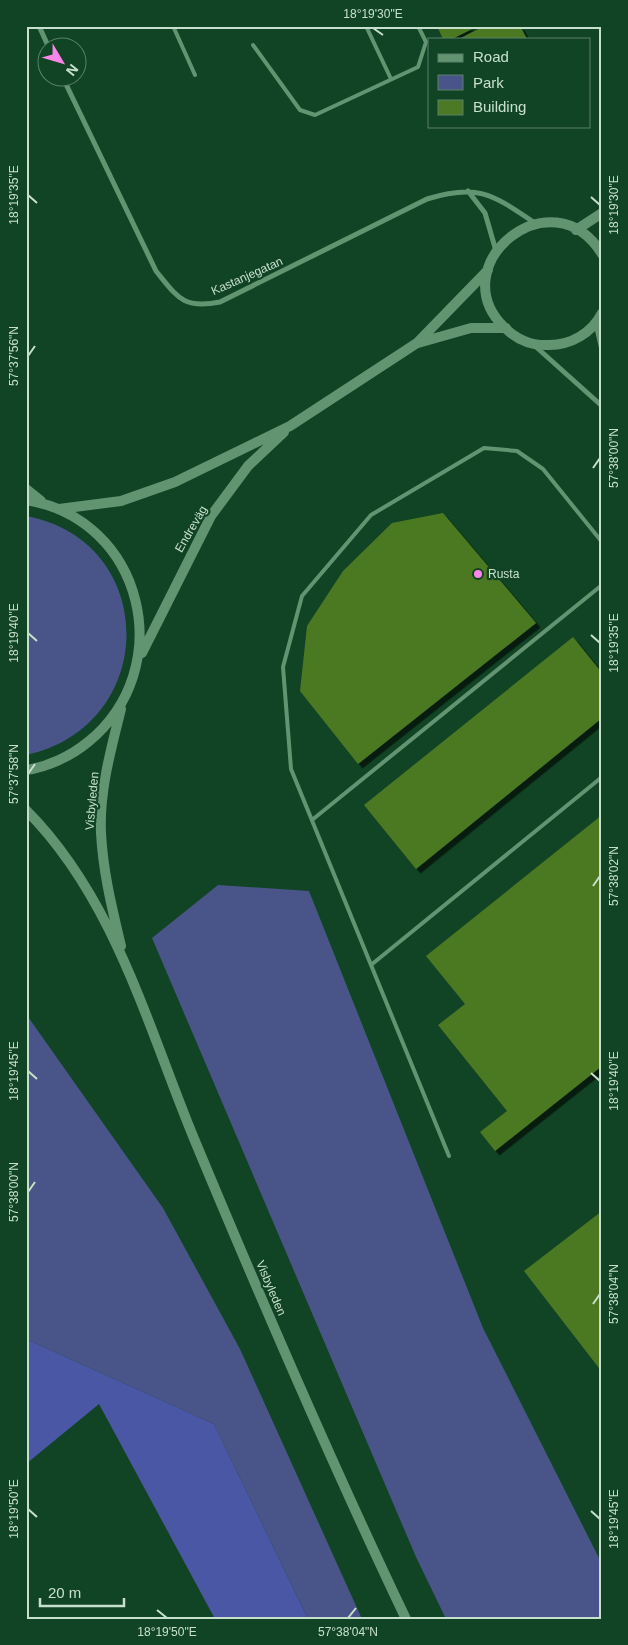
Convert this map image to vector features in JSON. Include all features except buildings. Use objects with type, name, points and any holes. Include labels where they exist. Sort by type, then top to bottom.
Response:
[{"type":"main road","points":[[576,230],[602,213]]},
{"type":"main road","points":[[602,254],[588,238],[576,230],[556,223],[536,224],[516,231],[496,251],[488,270],[487,292],[490,305],[497,318],[506,328],[531,343],[552,345],[579,337],[596,322],[602,313]]},
{"type":"main road","name":"Endreväg","points":[[59,509],[120,501],[175,482],[290,426],[417,343],[488,270]]},
{"type":"main road","name":"Endreväg","points":[[417,343],[471,328],[506,328]]},
{"type":"main road","name":"Endreväg","points":[[138,661],[211,516],[248,466],[290,426]]},
{"type":"main road","points":[[26,489],[44,503]]},
{"type":"main road","points":[[26,500],[44,503],[59,509],[97,534],[125,571],[139,615],[140,630],[138,661],[122,703],[105,726],[83,746],[58,760],[26,770]]},
{"type":"main road","name":"Visbyleden","points":[[122,703],[105,782],[101,832],[107,888],[124,961]]},
{"type":"main road","name":"Visbyleden","points":[[26,810],[64,854],[91,898],[124,961],[181,1107],[304,1398],[406,1619]]},
{"type":"street","points":[[39,26],[44,38]]},
{"type":"street","name":"Kastanjegatan","points":[[69,88],[156,271],[173,292],[187,303],[200,306],[220,302],[427,199],[453,191],[468,191],[490,195],[536,224]]},
{"type":"street","points":[[468,191],[485,213],[496,251]]},
{"type":"street","points":[[596,322],[602,350]]},
{"type":"street","points":[[531,343],[602,406]]},
{"type":"lane","points":[[172,26],[195,75]]},
{"type":"lane","points":[[366,26],[391,79]]},
{"type":"lane","points":[[253,45],[300,110],[315,115],[418,67],[426,42],[418,26]]},
{"type":"lane","points":[[449,1156],[291,769],[283,667],[302,596],[371,515],[484,448],[518,451],[543,469],[602,542]]},
{"type":"lane","points":[[312,820],[602,584]]},
{"type":"lane","points":[[371,965],[602,777]]},
{"type":"green space","points":[[26,516],[70,532],[102,560],[120,595],[126,634],[120,674],[101,709],[70,738],[26,755]]},
{"type":"green space","points":[[218,885],[309,891],[483,1328],[602,1564],[602,1619],[446,1619],[416,1557],[152,938]]},
{"type":"green space","points":[[26,1014],[163,1208],[240,1349],[362,1619],[308,1619],[214,1424],[26,1339]]},
{"type":"shaded area","points":[[26,1339],[214,1424],[308,1619],[215,1619],[99,1404],[26,1464]]},
{"type":"place","name":"Rusta","points":[[478,574]]}]
